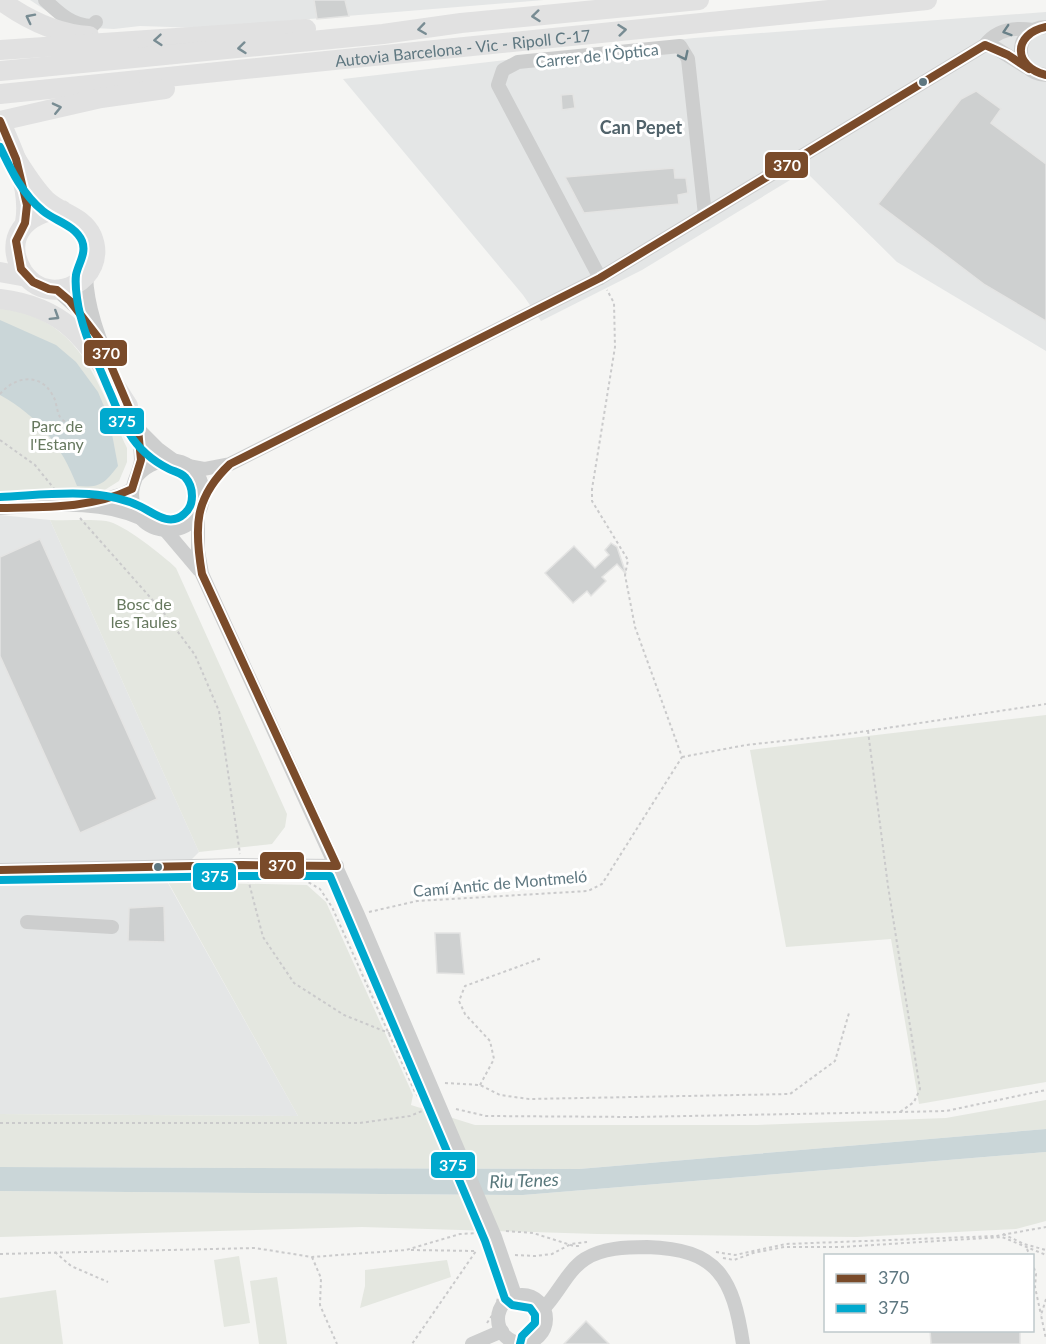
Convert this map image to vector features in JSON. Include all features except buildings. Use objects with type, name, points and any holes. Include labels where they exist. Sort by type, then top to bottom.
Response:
[{"type":"highway","points":[[0,0],[33,21],[58,30],[81,36],[127,41]]},
{"type":"highway","name":"Autovia Barcelona - Vic - Ripoll C-17","points":[[0,72],[699,0]]},
{"type":"highway","name":"Autovia Barcelona - Vic - Ripoll C-17","points":[[0,94],[927,0]]},
{"type":"highway","points":[[0,50],[333,27],[383,34]]},
{"type":"highway","points":[[27,277],[18,259],[16,248],[27,205],[16,159],[2,125],[101,98],[281,73],[383,54]]},
{"type":"highway","points":[[0,272],[27,277],[41,286],[57,290],[68,288],[77,284],[86,275],[93,264],[95,251],[92,237],[85,225],[47,201],[16,159]]},
{"type":"highway","points":[[0,250],[41,212],[62,210]]},
{"type":"highway","points":[[0,298],[37,306],[54,314],[72,328],[93,351],[128,406]]},
{"type":"street","points":[[46,1],[73,22],[92,26],[96,22]]},
{"type":"street","points":[[515,1295],[491,1234],[435,1112],[430,1082],[337,866],[202,574],[198,551],[198,514],[203,496],[215,476],[230,464],[600,278],[986,45],[990,39],[1003,31],[1018,27],[1039,28]]},
{"type":"street","points":[[1039,28],[1027,34],[1021,48],[1021,56],[1039,75]]},
{"type":"street","points":[[986,45],[1039,75]]},
{"type":"street","name":"Carrer de l'Òptica","points":[[600,278],[498,85],[503,70],[518,62],[680,46],[688,59],[705,215]]},
{"type":"street","points":[[86,275],[88,298],[100,340],[138,429],[141,460],[135,482],[133,503],[140,518]]},
{"type":"street","points":[[57,290],[78,309],[100,340]]},
{"type":"street","points":[[138,429],[158,449],[173,460],[188,466],[204,470],[230,464]]},
{"type":"street","points":[[84,505],[123,495],[149,464],[173,460]]},
{"type":"street","points":[[188,466],[199,478],[203,496]]},
{"type":"street","points":[[0,508],[84,505],[124,510],[156,529],[165,531],[184,526],[198,514]]},
{"type":"street","points":[[165,531],[202,574]]},
{"type":"street","points":[[0,870],[242,865],[337,866]]},
{"type":"street","points":[[27,922],[112,927]]},
{"type":"street","points":[[544,1308],[581,1261],[595,1253],[641,1247],[671,1248],[704,1259],[722,1277],[730,1290],[739,1319],[743,1344]]},
{"type":"street","points":[[522,1294],[535,1298],[544,1308],[545,1328],[530,1343],[514,1341],[502,1331],[498,1317],[500,1310],[515,1295],[522,1294]]},
{"type":"street","points":[[472,1344],[502,1331]]},
{"type":"path","points":[[600,278],[614,303],[615,347],[592,501],[628,561],[625,575],[635,627],[682,757],[746,745],[868,731],[1046,704]]},
{"type":"path","points":[[0,394],[17,380],[27,378],[37,380],[53,395],[64,422],[72,425]]},
{"type":"path","points":[[0,440],[35,465],[164,613],[195,655],[219,711],[242,865],[249,880],[263,937],[294,983],[344,1015],[413,1043]]},
{"type":"path","points":[[868,731],[888,886],[920,1089],[914,1102],[900,1112]]},
{"type":"path","name":"Camí Antic de Montmeló","points":[[358,915],[417,901],[588,891],[602,884],[682,757]]},
{"type":"path","points":[[249,880],[306,881],[320,889],[332,907],[415,1092],[435,1112]]},
{"type":"path","points":[[480,1086],[494,1059],[490,1041],[465,1014],[459,1001],[465,986],[542,958]]},
{"type":"path","points":[[430,1082],[480,1086],[500,1095],[529,1099],[790,1094],[835,1061],[849,1013]]},
{"type":"path","points":[[0,1123],[360,1123],[435,1112],[486,1116],[635,1117],[900,1112],[946,1110],[1046,1090]]},
{"type":"path","points":[[1034,1223],[1035,1229]]},
{"type":"path","points":[[1046,1227],[984,1237],[786,1244],[735,1255],[711,1251],[734,1260],[753,1253],[784,1247],[841,1247],[1002,1237],[1046,1255]]},
{"type":"path","points":[[406,1250],[460,1234],[533,1233],[574,1246],[586,1246]]},
{"type":"path","points":[[1004,1234],[1024,1244],[1046,1250]]},
{"type":"path","points":[[512,1254],[535,1256],[552,1254],[571,1244]]},
{"type":"path","points":[[1024,1244],[1029,1254]]},
{"type":"path","points":[[0,1254],[255,1248],[312,1257],[406,1250],[486,1251]]},
{"type":"path","points":[[412,1344],[476,1251]]},
{"type":"path","points":[[55,1252],[72,1266],[108,1282]]},
{"type":"path","points":[[312,1257],[321,1278],[320,1305],[337,1344]]},
{"type":"path","points":[[1034,1268],[1035,1287],[1046,1339]]},
{"type":"path","points":[[483,1331],[495,1311],[500,1292]]},
{"type":"path","points":[[1041,1315],[1046,1299]]},
{"type":"shaded area","points":[[30,0],[544,0],[200,28],[140,26],[114,29],[71,27]]},
{"type":"shaded area","points":[[1046,12],[1046,351],[897,262],[805,171],[642,270],[541,321],[523,295],[343,79],[694,38]]},
{"type":"shaded area","points":[[0,515],[50,520],[199,852],[168,883],[298,1116],[0,1114]]},
{"type":"green space","name":"Parc de l'Estany","points":[[0,308],[28,314],[50,325],[69,340],[96,378],[127,448],[127,462],[119,481],[103,491],[0,495]]},
{"type":"green space","name":"Bosc de les Taules","points":[[50,520],[99,520],[113,523],[143,541],[176,568],[287,814],[285,827],[272,844],[199,852]]},
{"type":"green space","points":[[1046,715],[1046,1082],[919,1104],[891,939],[786,947],[750,750]]},
{"type":"green space","points":[[168,882],[307,885],[326,902],[413,1095],[411,1105],[475,1125],[757,1125],[946,1118],[1046,1100],[1046,1129],[579,1169],[0,1167],[0,1114],[298,1116]]},
{"type":"green space","points":[[1046,1152],[1046,1221],[1016,1229],[857,1237],[597,1234],[362,1227],[0,1237],[0,1191],[523,1195]]},
{"type":"green space","points":[[239,1256],[250,1323],[224,1327],[214,1260]]},
{"type":"green space","points":[[447,1260],[451,1277],[360,1308],[365,1286],[365,1270]]},
{"type":"green space","points":[[277,1277],[287,1344],[259,1344],[250,1281]]},
{"type":"green space","points":[[56,1290],[63,1344],[0,1344],[0,1298]]},
{"type":"water","points":[[0,320],[56,345],[76,362],[98,392],[109,418],[118,466],[101,484],[77,486],[64,458],[47,433],[26,412],[0,395]]},
{"type":"water","name":"Riu Tenes","points":[[1046,1129],[1046,1152],[523,1195],[0,1191],[0,1167],[579,1169]]},
{"type":"transit line","name":"370","points":[[1046,27],[1027,36],[1022,43],[1021,51],[1027,65],[1046,75]]},
{"type":"transit line","name":"370","points":[[0,870],[242,865],[337,866],[202,574],[198,542],[200,514],[203,501],[218,477],[230,464],[600,278],[985,45],[1008,55],[1029,69]]},
{"type":"transit line","name":"370","points":[[0,121],[16,159],[27,205],[25,223],[16,241],[21,269],[33,282],[57,290],[70,301],[100,340],[138,429],[141,460],[132,489],[116,496],[67,506],[0,508]]},
{"type":"transit line","name":"375","points":[[0,147],[29,197],[48,215],[75,231],[82,241],[83,254],[76,278],[79,310],[90,344],[118,411],[126,428],[146,454],[185,477],[192,491],[192,501],[184,514],[170,519],[131,502],[94,494],[0,497]]},
{"type":"transit line","name":"375","points":[[0,880],[330,876],[485,1241],[505,1299],[512,1305],[530,1308],[535,1315],[535,1323],[522,1336],[520,1344]]},
{"type":"district","name":"Can Pepet","points":[[641,127]]}]
